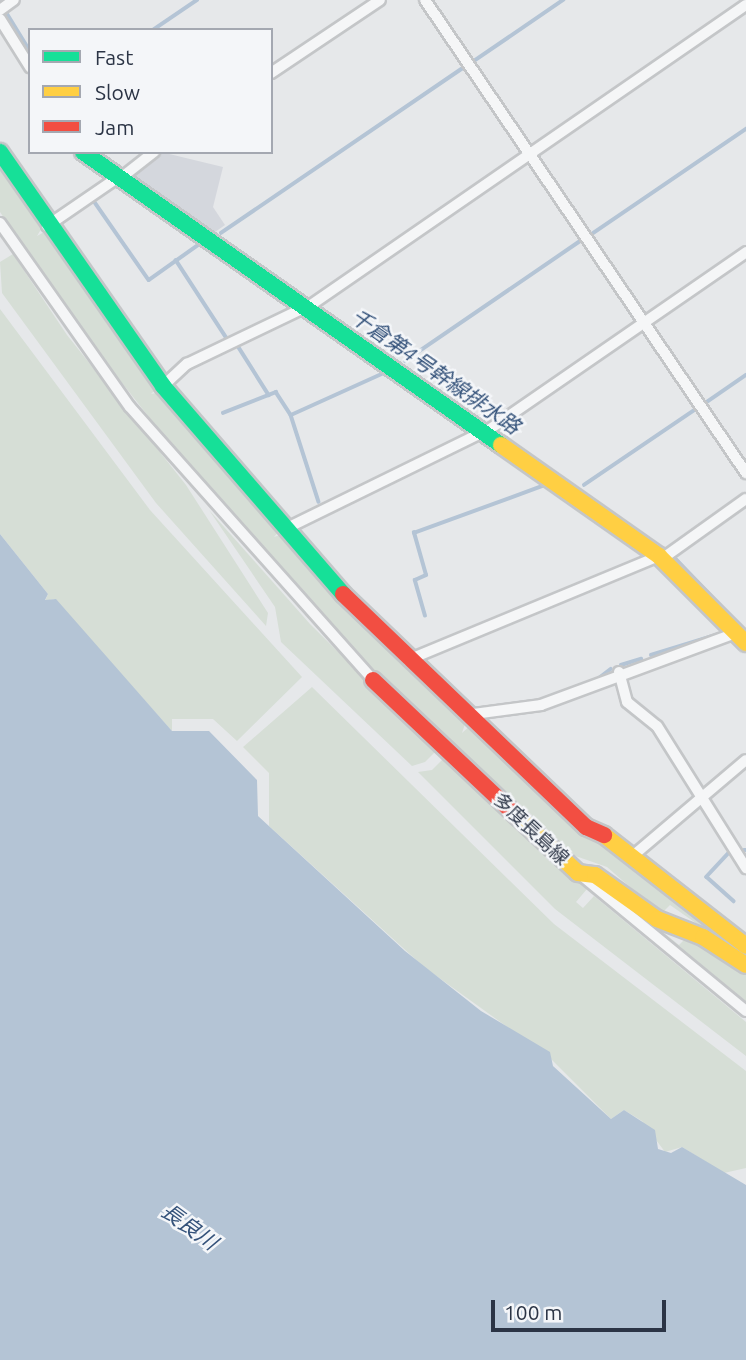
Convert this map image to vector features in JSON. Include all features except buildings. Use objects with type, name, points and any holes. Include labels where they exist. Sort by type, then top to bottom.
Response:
[{"type":"street","points":[[273,72],[380,0]]},
{"type":"street","points":[[425,0],[746,473]]},
{"type":"street","points":[[163,386],[187,364],[308,306],[746,5]]},
{"type":"street","points":[[0,19],[28,64]]},
{"type":"street","points":[[0,152],[47,226],[163,386],[285,529],[408,660],[586,827],[635,854],[746,946]]},
{"type":"street","points":[[86,154],[122,176],[665,555],[741,638],[619,671],[590,690],[541,705],[466,716]]},
{"type":"street","points":[[47,226],[151,154]]},
{"type":"street","points":[[0,223],[130,407],[256,556],[373,680]]},
{"type":"street","points":[[285,529],[487,430],[746,252]]},
{"type":"street","points":[[408,660],[665,555],[746,499]]},
{"type":"street","points":[[619,671],[631,708],[657,726],[706,797],[746,868]]},
{"type":"street","name":"多度長島線","points":[[373,680],[578,873],[595,875],[657,919],[746,965]]},
{"type":"street","points":[[635,854],[706,797],[746,760]]},
{"type":"street","points":[[578,873],[746,1011]]},
{"type":"shaded area","points":[[158,154],[169,154],[223,167],[213,207],[225,225],[215,232],[131,174]]},
{"type":"shaded area","points":[[0,159],[43,226],[37,236],[46,231],[158,387],[151,394],[161,392],[280,530],[274,537],[283,534],[466,721],[462,733],[471,725],[631,854],[624,863],[635,857],[746,950],[746,958],[670,905],[661,914],[607,867],[564,852],[376,676],[204,487],[78,327],[0,212]]},
{"type":"shaded area","points":[[13,254],[67,335],[186,485],[268,613],[266,626],[156,503],[2,293],[0,262]]},
{"type":"shaded area","points":[[0,309],[150,510],[302,677],[237,741],[213,719],[172,719],[172,731],[54,599],[45,601],[48,594],[0,534]]},
{"type":"shaded area","points":[[209,510],[310,624],[437,750],[425,762],[412,766],[281,642],[275,607]]},
{"type":"shaded area","points":[[312,687],[554,924],[746,1071],[746,1168],[724,1173],[682,1147],[665,1152],[642,1121],[624,1110],[611,1119],[549,1057],[424,967],[269,826],[269,773],[243,747]]},
{"type":"shaded area","points":[[445,757],[587,889],[576,902],[583,908],[594,896],[746,1022],[746,1056],[555,909],[418,772],[432,770]]},
{"type":"shaded area","points":[[602,884],[679,945],[689,935],[746,970],[746,1006]]},
{"type":"water","name":"長良川","points":[[0,534],[48,594],[45,600],[56,599],[172,731],[209,731],[257,780],[258,816],[405,951],[481,1011],[550,1052],[553,1066],[611,1119],[624,1110],[655,1130],[658,1149],[671,1153],[682,1147],[746,1185],[746,1360],[0,1360]]},
{"type":"waterway","points":[[156,28],[197,0]]},
{"type":"waterway","points":[[474,61],[563,0]]},
{"type":"waterway","name":"千倉第4号幹線排水路","points":[[0,2],[28,48]]},
{"type":"waterway","points":[[221,233],[464,67]]},
{"type":"waterway","points":[[589,236],[746,129]]},
{"type":"waterway","points":[[94,201],[149,280],[198,245]]},
{"type":"waterway","points":[[405,361],[582,240]]},
{"type":"waterway","points":[[176,260],[226,337]]},
{"type":"waterway","points":[[238,346],[269,395]]},
{"type":"waterway","points":[[223,413],[276,392],[291,415],[384,373]]},
{"type":"waterway","points":[[704,404],[746,375]]},
{"type":"waterway","points":[[584,485],[696,409]]},
{"type":"waterway","points":[[291,415],[319,502]]},
{"type":"waterway","name":"千倉第4号幹線排水路","points":[[507,440],[674,557],[743,629]]},
{"type":"waterway","points":[[425,616],[415,580],[426,575],[414,533],[545,485]]},
{"type":"waterway","points":[[651,655],[719,634]]},
{"type":"waterway","points":[[621,665],[641,659]]},
{"type":"waterway","points":[[598,679],[611,669]]},
{"type":"waterway","points":[[624,705],[639,718]]},
{"type":"waterway","points":[[732,850],[707,877],[734,901]]},
{"type":"traffic: fast","points":[[0,152],[163,386],[343,594]]},
{"type":"traffic: fast","points":[[86,154],[501,445]]},
{"type":"traffic: slow","points":[[501,445],[659,556],[746,643]]},
{"type":"traffic: slow","points":[[518,817],[578,873],[595,875],[657,919],[703,937],[746,965]]},
{"type":"traffic: slow","points":[[604,835],[746,946]]},
{"type":"traffic: jam","points":[[343,594],[586,827],[604,835]]},
{"type":"traffic: jam","points":[[373,680],[518,817]]}]
